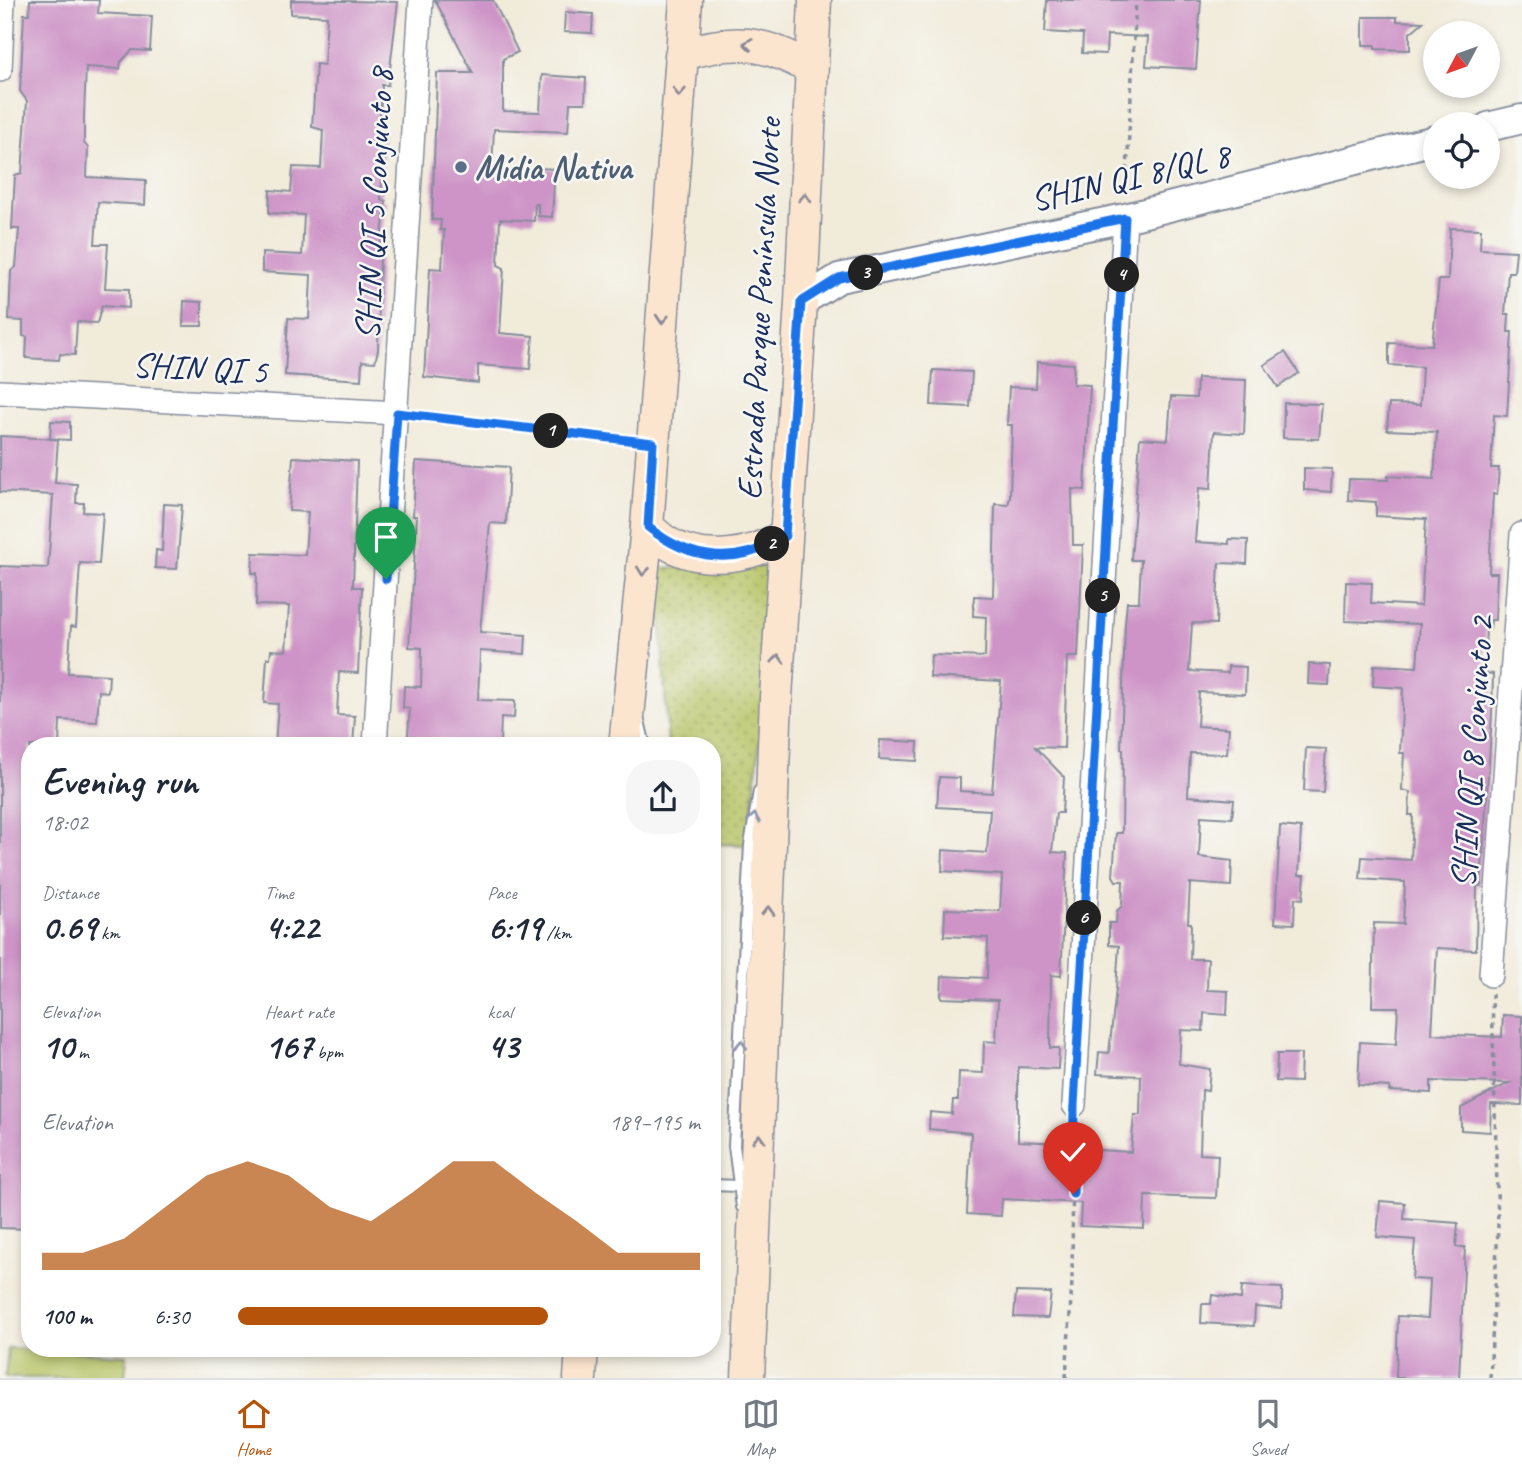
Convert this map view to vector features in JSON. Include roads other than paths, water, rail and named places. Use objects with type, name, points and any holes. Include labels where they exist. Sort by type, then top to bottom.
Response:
[{"type":"main road","points":[[626,737],[648,527],[686,0]]},
{"type":"main road","name":"Estrada Parque Península Norte","points":[[748,1378],[776,698],[801,302],[815,0]]},
{"type":"main road","points":[[681,55],[707,46],[736,43],[765,46],[810,68]]},
{"type":"main road","points":[[648,527],[669,544],[708,555],[756,551],[785,536]]},
{"type":"main road","points":[[580,1378],[581,1357]]},
{"type":"street","points":[[0,71],[4,0]]},
{"type":"street","name":"SHIN QI 5 Conjunto 8","points":[[376,737],[421,0]]},
{"type":"street","points":[[1500,124],[1522,119]]},
{"type":"street","name":"SHIN QI 8/QL 8","points":[[801,302],[839,278],[1125,218],[1423,144]]},
{"type":"street","points":[[1074,1105],[1125,218]]},
{"type":"street","points":[[803,251],[839,278]]},
{"type":"street","name":"SHIN QI 5","points":[[0,392],[397,413]]},
{"type":"street","name":"SHIN QI 8 Conjunto 2","points":[[1491,975],[1522,534]]},
{"type":"lane","points":[[630,691],[643,737]]},
{"type":"lane","points":[[754,1283],[734,1146],[750,845],[776,698]]},
{"type":"lane","points":[[721,1185],[738,1186]]},
{"type":"place","name":"Mídia Nativa","points":[[461,167]]}]
